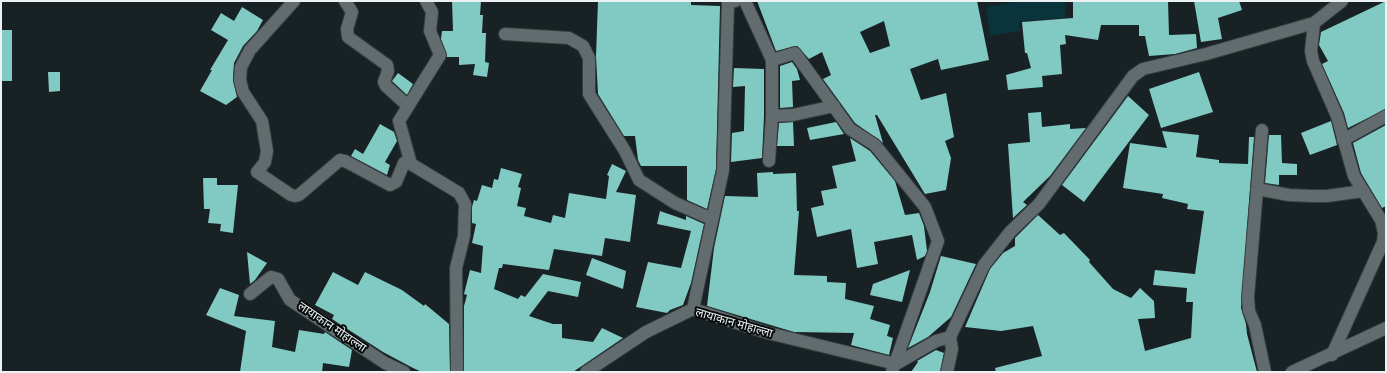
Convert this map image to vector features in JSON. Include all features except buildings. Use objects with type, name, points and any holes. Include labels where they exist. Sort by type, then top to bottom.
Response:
[{"type":"street","points":[[294,1],[250,50],[241,67],[240,80],[243,92],[262,121],[268,151],[264,162],[257,172],[291,195],[296,196],[340,160],[345,161],[390,185],[396,182],[404,163],[411,164],[459,193],[465,204],[464,236],[456,268],[457,372]]},
{"type":"street","points":[[345,1],[352,12],[347,29],[348,37],[387,65],[384,84],[408,106]]},
{"type":"street","points":[[411,164],[399,121],[440,55],[430,31],[432,12],[426,1]]},
{"type":"street","points":[[693,309],[723,170],[728,3],[735,1]]},
{"type":"street","points":[[745,1],[772,60],[772,116],[769,161]]},
{"type":"street","points":[[947,372],[952,349],[950,337],[984,266],[1010,232],[1039,204],[1134,76],[1143,69],[1206,54],[1314,23],[1342,1]]},
{"type":"street","points":[[1314,23],[1311,51],[1313,61],[1332,103],[1354,176],[1363,191],[1384,218],[1383,242],[1332,355]]},
{"type":"street","points":[[505,34],[569,38],[583,46],[589,58],[588,94],[625,151],[640,180],[675,203],[712,219]]},
{"type":"street","points":[[772,60],[795,53],[850,129],[875,145],[926,207],[938,241],[894,368]]},
{"type":"street","points":[[772,116],[793,115],[834,106]]},
{"type":"street","points":[[1344,140],[1386,116]]},
{"type":"street","points":[[1262,130],[1248,296],[1249,311],[1254,325],[1265,372]]},
{"type":"street","points":[[1257,189],[1289,195],[1312,196],[1327,196],[1363,191]]},
{"type":"street","name":"लायाकान मोहाल्ला","points":[[250,294],[271,277],[278,279],[290,300],[319,317],[372,354],[404,372]]},
{"type":"street","name":"लायाकान मोहाल्ला","points":[[586,372],[646,332],[693,309],[768,333],[894,368]]},
{"type":"street","points":[[1292,372],[1332,355],[1386,328]]},
{"type":"street","points":[[894,368],[936,341],[950,337]]},
{"type":"shaded area","points":[[1020,1],[1066,1],[1065,18],[1019,21],[1020,31],[990,36],[986,7]]}]
